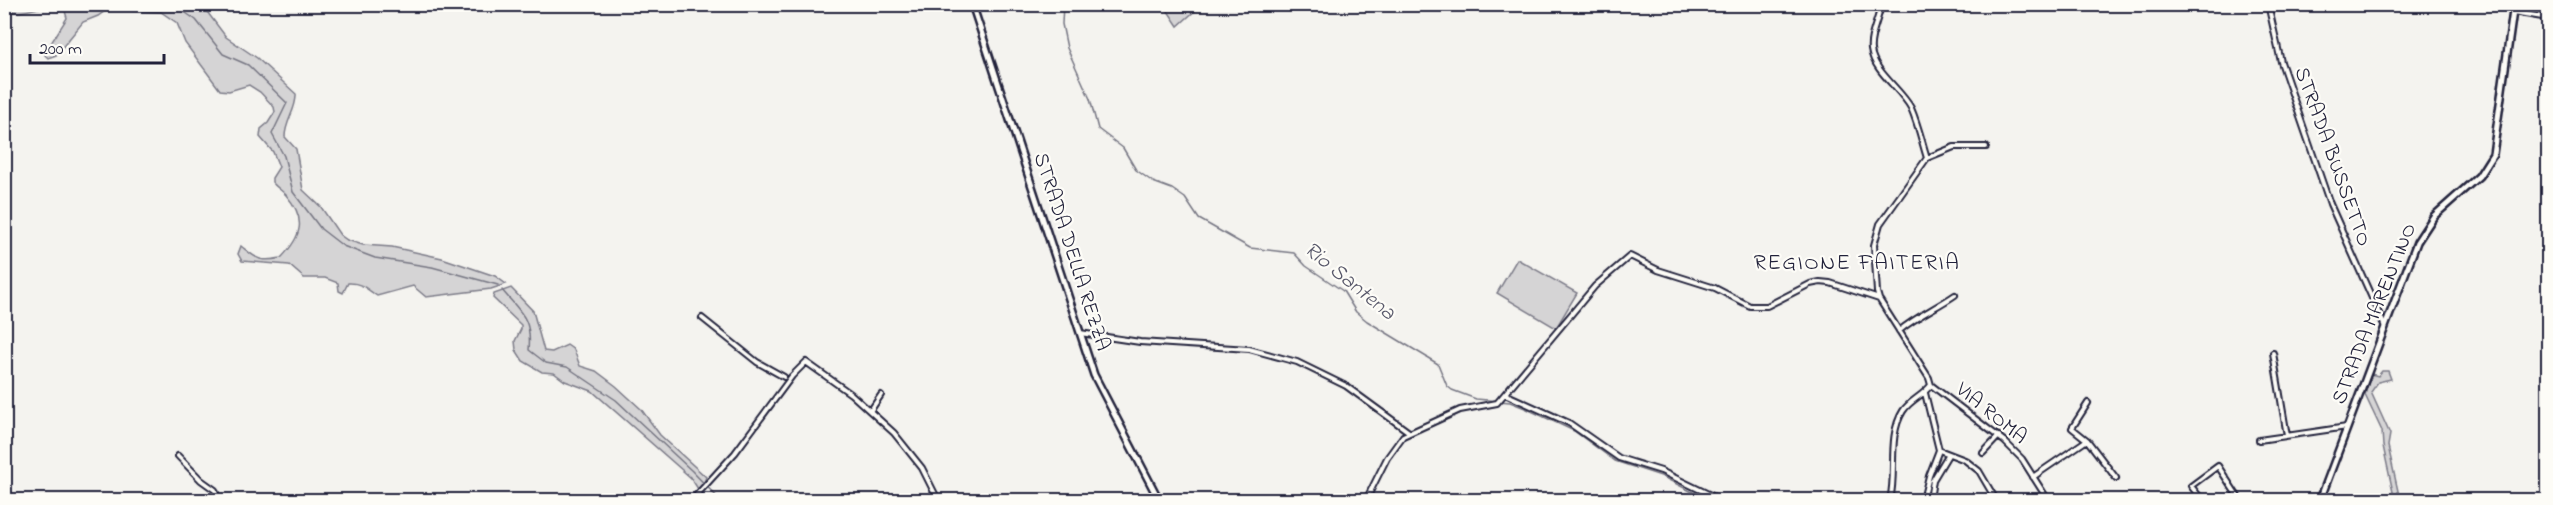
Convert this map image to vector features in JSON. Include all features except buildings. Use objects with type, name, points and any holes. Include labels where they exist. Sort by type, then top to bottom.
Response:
[{"type":"street","name":"STRADA DELLA REZZA","points":[[972,4],[1080,333],[1104,398],[1159,501]]},
{"type":"street","points":[[1881,4],[1872,43],[1872,54],[1875,62],[1904,96],[1911,109],[1927,158]]},
{"type":"street","name":"STRADA BUSSETTO","points":[[2268,4],[2281,62],[2330,204],[2385,328]]},
{"type":"street","points":[[2514,4],[2513,12],[2548,18]]},
{"type":"street","name":"STRADA MARENTINO","points":[[2320,501],[2417,242],[2427,224],[2480,176],[2491,159],[2496,142],[2513,12]]},
{"type":"street","points":[[1890,501],[1894,483],[1897,425],[1904,410],[1931,385],[1929,378],[1879,299],[1874,264],[1876,234],[1880,224],[1927,158],[1954,147],[1986,147]]},
{"type":"street","points":[[1366,501],[1391,452],[1403,436],[1460,410],[1499,401],[1595,286],[1630,256],[1658,270],[1715,288],[1750,306],[1767,306],[1810,284],[1820,282],[1830,283],[1879,299]]},
{"type":"street","points":[[1899,331],[1928,310],[1938,307],[1955,296]]},
{"type":"street","points":[[702,318],[758,362],[784,377],[788,382]]},
{"type":"street","points":[[1080,333],[1140,342],[1249,349],[1297,362],[1346,386],[1409,432]]},
{"type":"street","points":[[2273,353],[2287,436]]},
{"type":"street","points":[[692,501],[735,453],[792,376],[807,362],[871,410],[894,433],[922,468],[938,501]]},
{"type":"street","points":[[784,377],[792,376]]},
{"type":"street","name":"VIA ROMA","points":[[1931,385],[2000,436],[2022,459],[2048,501]]},
{"type":"street","points":[[1923,501],[1939,450],[1925,393]]},
{"type":"street","points":[[871,410],[881,394]]},
{"type":"street","points":[[1505,394],[1569,423],[1619,458],[1661,471],[1721,501]]},
{"type":"street","points":[[2088,404],[2072,428],[2087,440],[2116,478]]},
{"type":"street","points":[[2259,440],[2348,427]]},
{"type":"street","points":[[1983,453],[2000,436]]},
{"type":"street","points":[[2033,477],[2087,440]]},
{"type":"street","points":[[1939,450],[1965,460],[1979,471],[1996,501]]},
{"type":"street","points":[[1930,501],[1933,480],[1948,455]]},
{"type":"street","points":[[178,456],[214,490],[218,501]]},
{"type":"street","points":[[2202,501],[2191,486],[2218,466],[2240,501]]},
{"type":"shaded area","points":[[8,5],[202,5],[226,37],[257,58],[296,94],[285,137],[296,149],[303,190],[321,207],[340,235],[363,245],[392,247],[442,258],[495,276],[506,284],[491,289],[426,297],[413,286],[377,296],[353,283],[348,283],[343,293],[339,291],[338,283],[325,278],[304,278],[289,265],[242,261],[238,254],[241,246],[250,254],[263,260],[281,258],[294,242],[299,227],[297,212],[293,204],[272,182],[279,167],[273,152],[260,137],[261,129],[275,112],[274,107],[260,92],[249,85],[229,91],[220,90],[185,43],[177,23],[161,12],[133,11],[121,6],[112,6],[98,16],[83,22],[56,55],[48,58],[45,55],[46,51],[67,18],[65,11],[45,7],[13,12]]},
{"type":"shaded area","points":[[1164,5],[1197,5],[1198,8],[1178,26]]},
{"type":"shaded area","points":[[1517,259],[1577,293],[1556,328],[1497,293]]},
{"type":"shaded area","points":[[511,288],[533,311],[544,351],[552,352],[567,345],[574,350],[580,366],[596,371],[616,386],[641,409],[660,435],[706,477],[702,487],[698,489],[691,478],[592,391],[565,381],[554,373],[542,372],[523,361],[516,350],[515,341],[521,325],[493,298],[494,294]]},
{"type":"shaded area","points":[[2382,371],[2388,371],[2391,379],[2378,382],[2371,392],[2390,434],[2388,446],[2400,500],[2391,500],[2393,492],[2382,431],[2365,395],[2371,374],[2378,376]]},
{"type":"waterway","points":[[173,4],[196,20],[223,54],[248,65],[287,103],[272,134],[284,156],[293,192],[321,229],[343,246],[375,258],[432,267],[498,285]]},
{"type":"waterway","name":"Rio Santena","points":[[1063,4],[1062,24],[1067,48],[1090,99],[1098,129],[1123,148],[1136,170],[1153,182],[1172,189],[1185,198],[1199,219],[1250,248],[1294,253],[1306,266],[1343,291],[1356,312],[1367,321],[1438,364],[1447,386],[1452,390],[1476,399],[1510,402],[1525,408],[1574,431],[1615,461],[1661,476],[1708,500]]},
{"type":"waterway","points":[[502,290],[527,323],[529,350],[546,363],[567,367],[616,400],[720,500]]},
{"type":"district","name":"REGIONE FAITERIA","points":[[1857,264]]}]
